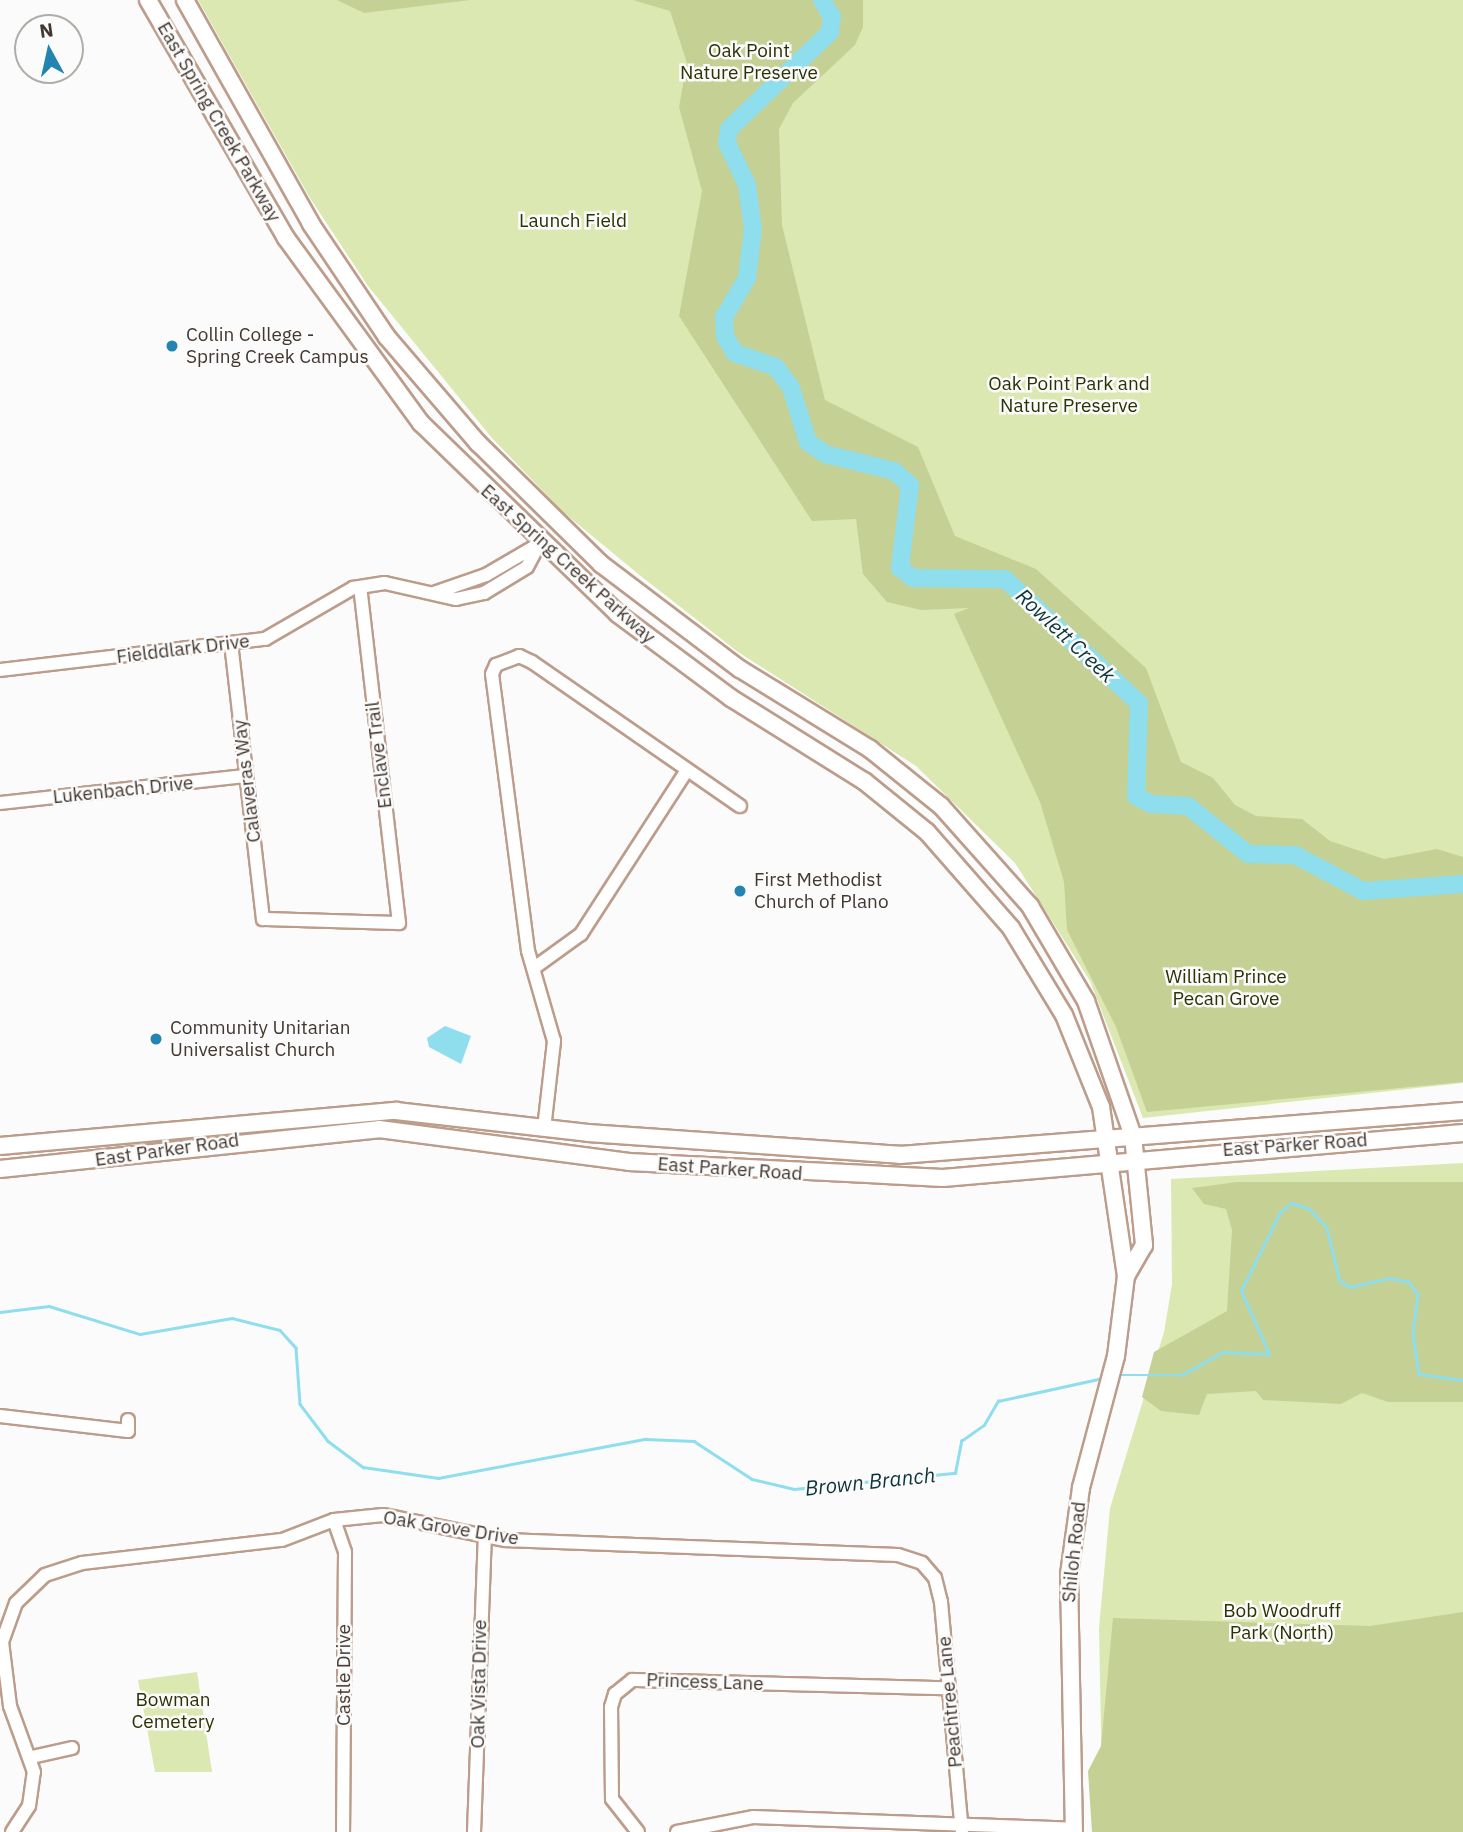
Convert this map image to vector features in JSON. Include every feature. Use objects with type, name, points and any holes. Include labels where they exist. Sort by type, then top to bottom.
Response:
[{"type":"main road","name":"East Spring Creek Parkway","points":[[148,0],[212,108],[244,172],[359,344],[421,423],[539,544],[647,638],[783,731],[864,781],[979,887],[1064,1015],[1108,1138],[1112,1162]]},
{"type":"main road","name":"East Spring Creek Parkway","points":[[184,0],[311,224],[387,337],[557,524],[695,637],[798,706],[870,749],[941,806],[1031,906],[1086,1001],[1133,1136],[1136,1158]]},
{"type":"main road","points":[[212,108],[238,94]]},
{"type":"main road","points":[[539,544],[557,524]]},
{"type":"main road","points":[[783,731],[798,706]]},
{"type":"main road","points":[[350,1111],[351,1130]]},
{"type":"main road","name":"East Parker Road","points":[[0,1146],[350,1111],[411,1111],[544,1129],[900,1155],[1463,1111]]},
{"type":"main road","points":[[411,1111],[411,1130]]},
{"type":"main road","points":[[253,1120],[256,1138]]},
{"type":"main road","points":[[541,1151],[544,1129]]},
{"type":"main road","name":"East Parker Road","points":[[0,1169],[146,1155],[256,1138],[351,1130],[411,1130],[541,1151],[801,1174],[943,1178],[1136,1158],[1463,1133]]},
{"type":"main road","points":[[145,1132],[146,1155]]},
{"type":"main road","points":[[96,1137],[97,1160]]},
{"type":"main road","points":[[41,1142],[42,1165]]},
{"type":"main road","points":[[801,1174],[804,1150]]},
{"type":"main road","name":"Shiloh Road","points":[[1126,1276],[1144,1245],[1136,1158]]},
{"type":"main road","name":"Shiloh Road","points":[[1074,1830],[1069,1587],[1081,1488],[1122,1310],[1126,1276],[1112,1162]]},
{"type":"street","name":"Fielddlark Drive","points":[[0,670],[265,639],[328,598],[385,583],[434,593],[486,575],[539,544]]},
{"type":"street","name":"Enclave Trail","points":[[263,919],[399,923],[360,588]]},
{"type":"street","name":"Calaveras Way","points":[[231,643],[263,919]]},
{"type":"street","points":[[544,1129],[554,1041],[534,968],[492,674],[496,665],[519,656],[532,662],[685,774],[740,806]]},
{"type":"street","points":[[534,968],[581,934],[685,774]]},
{"type":"street","name":"Lukenbach Drive","points":[[0,803],[246,776]]},
{"type":"street","points":[[0,1416],[128,1431],[128,1420]]},
{"type":"street","name":"Oak Grove Drive","points":[[12,1832],[29,1806],[32,1757],[10,1706],[2,1642],[16,1603],[45,1575],[82,1563],[290,1539],[334,1520],[407,1517],[485,1537],[898,1555],[932,1573]]},
{"type":"street","name":"Castle Drive","points":[[334,1520],[345,1552],[343,1832]]},
{"type":"street","name":"Oak Vista Drive","points":[[474,1832],[485,1537]]},
{"type":"street","name":"Peachtree Lane","points":[[932,1573],[942,1602],[947,1688],[961,1829]]},
{"type":"street","name":"Princess Lane","points":[[638,1832],[612,1798],[611,1707],[615,1694],[632,1680],[947,1688]]},
{"type":"street","points":[[32,1757],[72,1748]]},
{"type":"street","points":[[677,1832],[722,1818],[834,1826],[1074,1830]]},
{"type":"green space","name":"Oak Point Park and Nature Preserve","points":[[198,0],[1463,0],[1463,1083],[1143,1118],[1090,981],[1015,863],[916,766],[738,652],[642,577],[563,512],[492,438],[368,286],[310,198]]},
{"type":"green space","points":[[337,0],[470,0],[364,13]]},
{"type":"green space","points":[[633,0],[863,0],[863,27],[855,45],[793,103],[779,129],[782,225],[825,400],[918,447],[955,536],[1036,569],[1146,668],[1181,762],[1213,778],[1235,805],[1256,816],[1302,819],[1330,841],[1384,859],[1437,849],[1463,857],[1463,1082],[1147,1112],[1116,1027],[1067,930],[1064,882],[1040,802],[954,614],[969,608],[921,610],[887,602],[863,574],[856,519],[812,521],[679,316],[702,191],[679,107],[687,63],[670,11]]},
{"type":"green space","name":"Bob Woodruff Park (North)","points":[[1463,1163],[1463,1832],[1103,1832],[1099,1628],[1110,1508],[1164,1332],[1172,1284],[1171,1179]]},
{"type":"green space","points":[[1237,1182],[1463,1182],[1463,1402],[1388,1402],[1362,1393],[1341,1404],[1263,1400],[1256,1391],[1207,1394],[1199,1415],[1161,1411],[1142,1397],[1154,1352],[1227,1311],[1232,1230],[1226,1209],[1204,1204],[1192,1188]]},
{"type":"green space","points":[[1463,1612],[1463,1832],[1092,1832],[1088,1771],[1101,1746],[1113,1618],[1370,1626]]},
{"type":"green space","name":"Bowman Cemetery","points":[[197,1672],[212,1772],[155,1772],[138,1680]]},
{"type":"water","points":[[445,1026],[471,1036],[461,1064],[429,1047],[427,1038]]},
{"type":"waterway","name":"Rowlett Creek","points":[[822,0],[832,17],[830,32],[729,129],[727,143],[747,185],[753,229],[747,278],[724,317],[725,336],[735,353],[776,367],[791,388],[808,442],[825,454],[894,471],[910,485],[900,568],[913,578],[1005,579],[1139,703],[1136,796],[1151,804],[1188,806],[1248,854],[1295,855],[1363,891],[1463,884]]},
{"type":"waterway","name":"Brown Branch","points":[[1117,1375],[1181,1375],[1223,1352],[1269,1354],[1241,1291],[1280,1212],[1292,1203],[1310,1209],[1327,1228],[1340,1281],[1350,1287],[1390,1278],[1409,1282],[1418,1294],[1413,1334],[1419,1374],[1463,1380]]},
{"type":"waterway","name":"Brown Branch","points":[[0,1312],[49,1306],[140,1334],[232,1318],[280,1330],[296,1348],[300,1404],[328,1441],[363,1467],[438,1478],[645,1439],[694,1441],[752,1479],[794,1489],[955,1473],[961,1441],[984,1425],[998,1401],[1103,1378]]},
{"type":"place","name":"Collin College - Spring Creek Campus","points":[[172,346]]},
{"type":"place","name":"First Methodist Church of Plano","points":[[740,891]]},
{"type":"place","name":"Community Unitarian Universalist Church","points":[[156,1039]]},
{"type":"park label","name":"Oak Point Nature Preserve","points":[[749,62]]},
{"type":"park label","name":"Launch Field","points":[[573,221]]},
{"type":"park label","name":"William Prince Pecan Grove","points":[[1226,988]]}]
